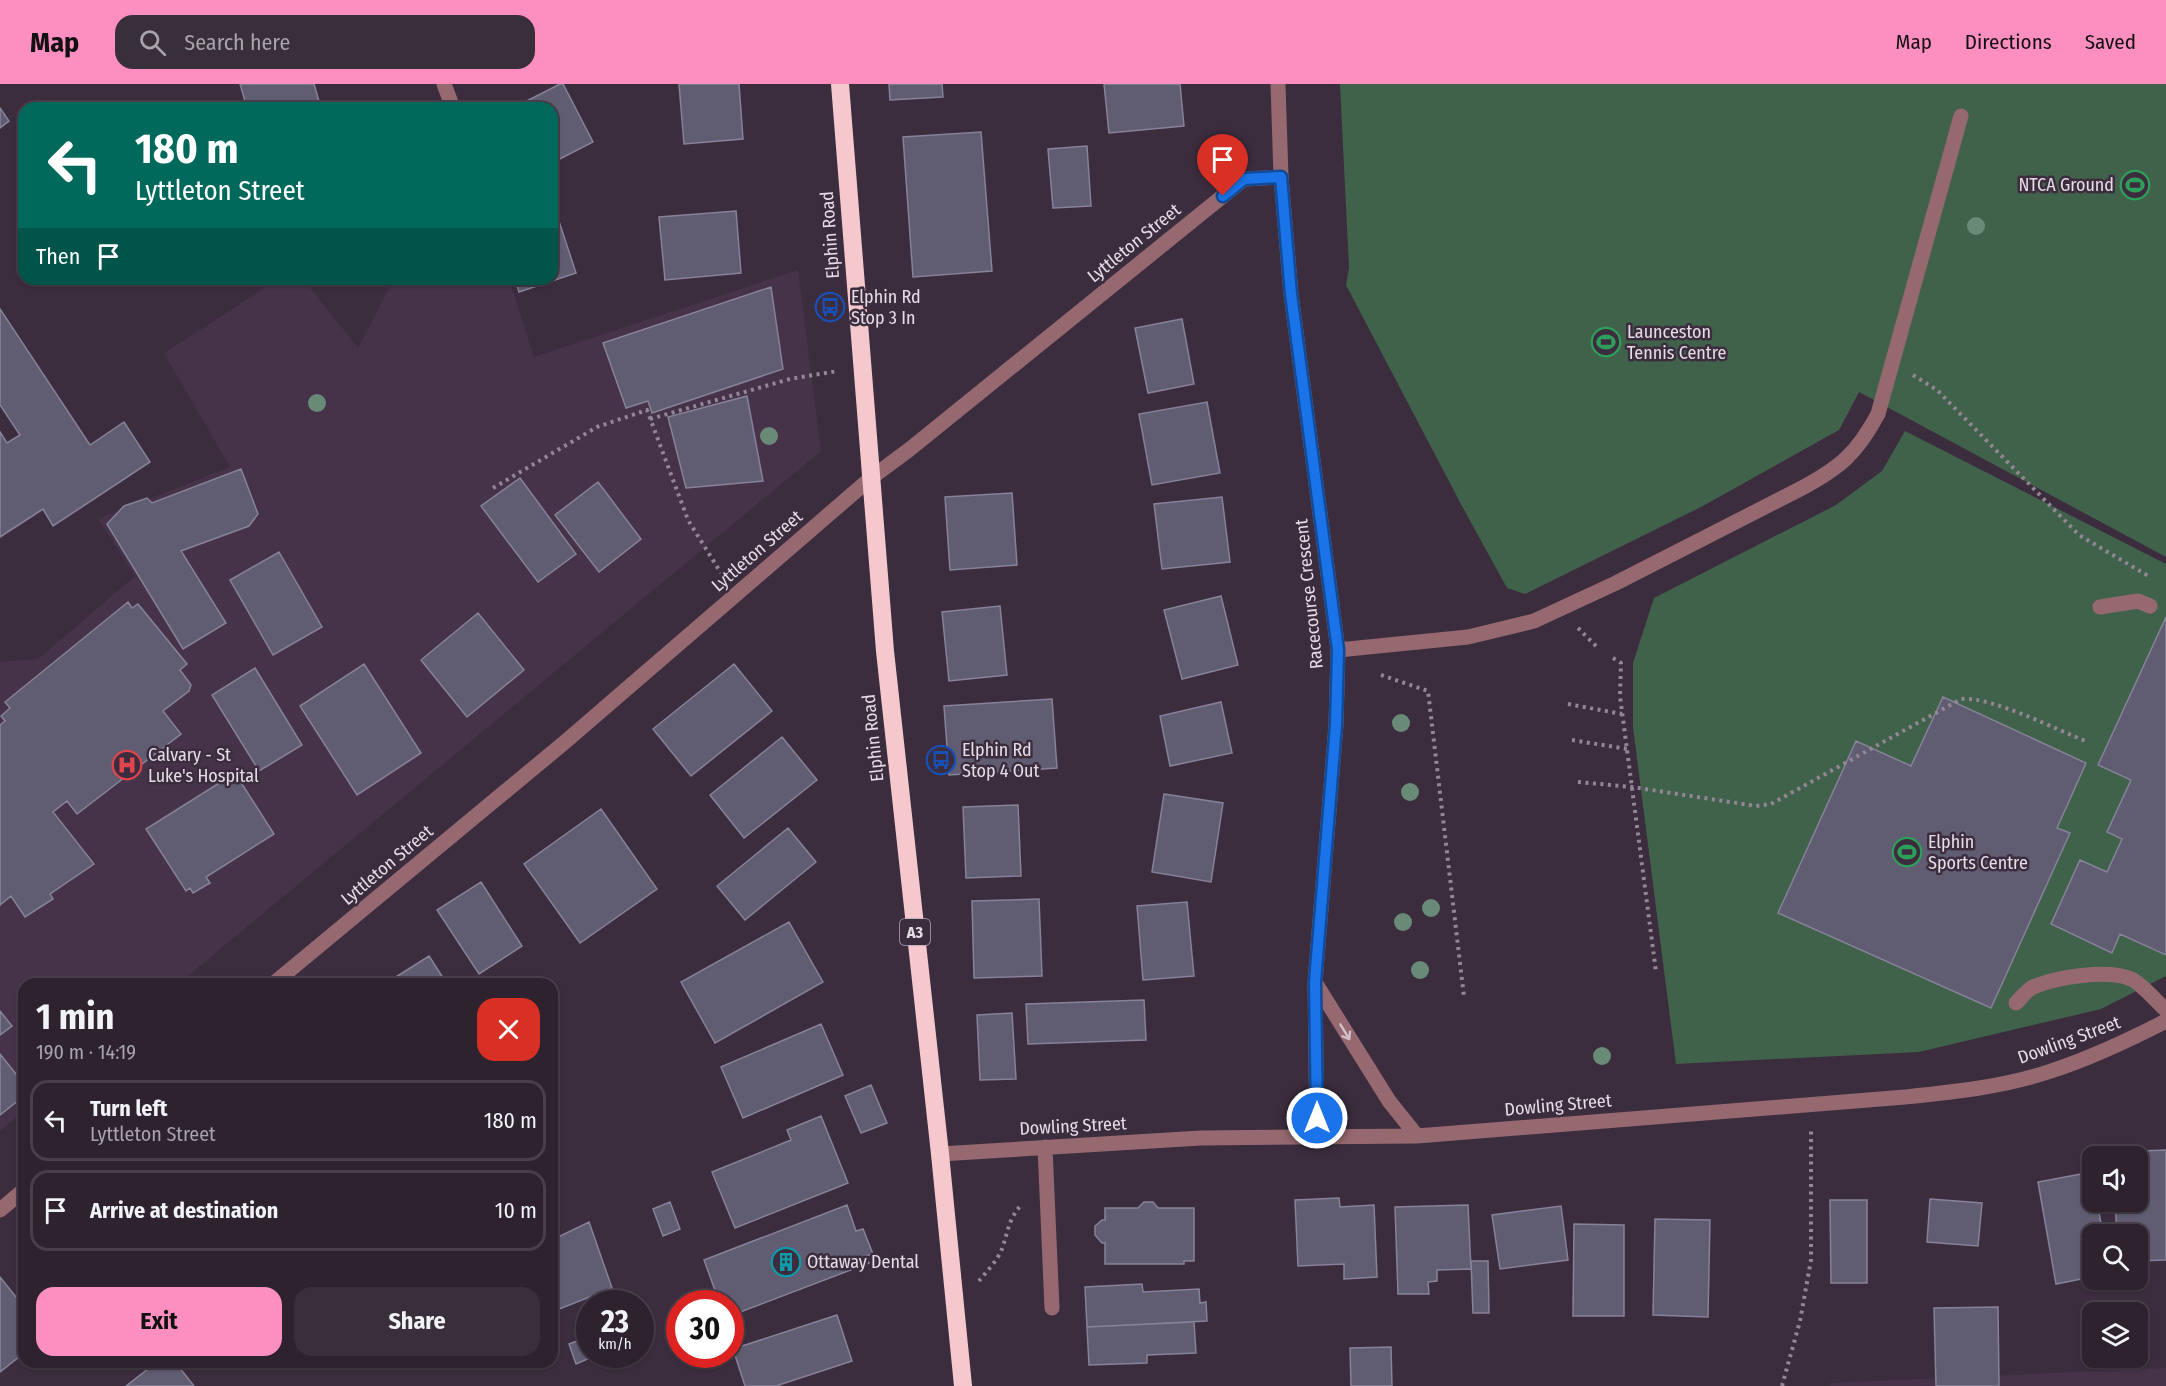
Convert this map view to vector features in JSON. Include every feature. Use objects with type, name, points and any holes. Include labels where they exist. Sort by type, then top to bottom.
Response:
[{"type":"highway","name":"Elphin Road","points":[[840,84],[871,478],[897,768],[963,1386]]},
{"type":"street","points":[[444,84],[451,102]]},
{"type":"street","name":"Racecourse Crescent","points":[[1278,84],[1281,177],[1291,294],[1338,650],[1336,725],[1315,982],[1317,1137]]},
{"type":"street","points":[[1338,650],[1468,637],[1534,621],[1616,583],[1792,493],[1821,478],[1848,459],[1865,438],[1878,414],[1960,116]]},
{"type":"street","name":"Lyttleton Street","points":[[280,978],[565,742],[871,478],[1244,179],[1281,177]]},
{"type":"street","points":[[2100,607],[2138,601],[2150,606]]},
{"type":"street","points":[[2016,1003],[2031,988],[2080,976],[2114,975],[2133,979],[2166,1010]]},
{"type":"street","points":[[1315,982],[1389,1101],[1417,1136]]},
{"type":"street","name":"Dowling Street","points":[[940,1154],[1201,1138],[1417,1136],[1905,1097],[1969,1090],[2050,1072],[2128,1041],[2166,1021]]},
{"type":"street","points":[[1045,1148],[1052,1308]]},
{"type":"street","points":[[0,1210],[18,1195]]},
{"type":"path","points":[[650,419],[790,379],[862,366]]},
{"type":"path","points":[[1912,374],[1937,390],[2079,535],[2152,578],[2157,591],[2150,606]]},
{"type":"path","points":[[493,488],[597,427],[647,410],[688,520],[735,595]]},
{"type":"path","points":[[1578,627],[1596,646]]},
{"type":"path","points":[[1613,658],[1620,663],[1619,687],[1622,714],[1656,972]]},
{"type":"path","points":[[1381,675],[1428,691],[1464,997]]},
{"type":"path","points":[[1578,782],[1632,787],[1756,806],[1771,804],[1961,699],[1973,698],[1994,704],[2088,742]]},
{"type":"path","points":[[1568,704],[1622,714]]},
{"type":"path","points":[[1572,740],[1627,749]]},
{"type":"path","points":[[1782,1386],[1800,1321],[1811,1260],[1811,1103]]},
{"type":"path","points":[[955,1312],[1002,1252],[1006,1230],[1017,1210],[1046,1177]]},
{"type":"shaded area","points":[[798,270],[821,451],[185,978],[18,978],[18,1116],[0,1131],[0,662],[38,659],[135,576],[98,519],[230,467],[164,353],[270,285],[308,285],[358,348],[391,285],[511,285],[534,357]]},
{"type":"shaded area","points":[[2166,1368],[2166,1386],[1830,1386],[1830,1383]]},
{"type":"green space","name":"Launceston Tennis Centre","points":[[1340,84],[2166,84],[2166,557],[1859,392],[1839,430],[1701,507],[1525,594],[1507,588],[1346,285],[1349,268]]},
{"type":"green space","name":"Elphin Sports Centre","points":[[1905,431],[2166,564],[2166,976],[2101,1009],[1919,1052],[1676,1064],[1633,727],[1633,663],[1654,598],[1836,505],[1882,471]]},
{"type":"building","points":[[240,84],[314,84],[319,102],[245,102]]},
{"type":"building","points":[[563,84],[593,142],[558,160],[558,102],[525,102]]},
{"type":"building","points":[[679,84],[739,84],[743,139],[684,144]]},
{"type":"building","points":[[889,84],[942,84],[943,97],[890,100]]},
{"type":"building","points":[[1104,84],[1180,84],[1184,126],[1109,133]]},
{"type":"building","points":[[0,108],[9,121],[0,128]]},
{"type":"building","points":[[981,132],[992,271],[913,277],[903,137]]},
{"type":"building","points":[[1087,146],[1091,206],[1053,208],[1048,149]]},
{"type":"building","points":[[736,211],[741,273],[665,280],[659,217]]},
{"type":"building","points":[[558,218],[576,273],[558,279]]},
{"type":"building","points":[[517,285],[540,285],[519,292]]},
{"type":"building","points":[[771,287],[783,369],[652,413],[648,401],[626,408],[603,343]]},
{"type":"building","points":[[0,309],[90,445],[124,422],[150,462],[53,526],[43,509],[0,537],[0,432],[7,443],[20,435],[0,405]]},
{"type":"building","points":[[1182,319],[1194,384],[1148,393],[1135,328]]},
{"type":"building","points":[[747,396],[763,481],[686,488],[668,417]]},
{"type":"building","points":[[1207,402],[1220,473],[1152,485],[1139,414]]},
{"type":"building","points":[[241,469],[258,514],[249,526],[181,551],[226,623],[183,649],[107,524],[124,506],[147,498],[152,503]]},
{"type":"building","points":[[520,478],[576,554],[538,582],[481,506]]},
{"type":"building","points":[[598,482],[641,539],[599,572],[555,515]]},
{"type":"building","points":[[1012,493],[1017,565],[950,570],[945,497]]},
{"type":"building","points":[[1222,497],[1230,562],[1162,569],[1154,504]]},
{"type":"building","points":[[279,552],[322,627],[273,655],[230,580]]},
{"type":"building","points":[[1221,596],[1238,665],[1182,679],[1164,610]]},
{"type":"building","name":"Calvary - St Luke's Hospital","points":[[128,602],[132,608],[138,604],[187,664],[180,670],[191,685],[189,691],[163,711],[181,734],[77,814],[67,801],[53,812],[94,864],[50,894],[53,899],[25,917],[11,896],[0,905],[0,725],[5,721],[1,716],[10,708],[5,702]]},
{"type":"building","points":[[1000,606],[1007,675],[949,681],[942,612]]},
{"type":"building","points":[[478,613],[524,670],[467,717],[421,660]]},
{"type":"building","points":[[2166,617],[2166,955],[2120,934],[2112,953],[2051,924],[2080,860],[2107,872],[2122,839],[2107,832],[2131,780],[2098,765]]},
{"type":"building","points":[[364,664],[421,753],[357,795],[300,706]]},
{"type":"building","points":[[734,664],[772,711],[691,776],[653,729]]},
{"type":"building","points":[[255,668],[302,745],[259,771],[212,695]]},
{"type":"building","points":[[1943,697],[2086,763],[2057,828],[2070,833],[1991,1008],[1778,913],[1856,741],[1911,766]]},
{"type":"building","points":[[1052,699],[1057,768],[949,775],[944,706]]},
{"type":"building","points":[[1221,702],[1232,753],[1170,766],[1160,716]]},
{"type":"building","points":[[782,737],[817,780],[744,838],[710,795]]},
{"type":"building","points":[[235,773],[274,834],[206,877],[210,883],[193,893],[190,888],[186,891],[146,829]]},
{"type":"building","points":[[1164,794],[1223,803],[1211,882],[1152,872]]},
{"type":"building","points":[[1018,805],[1021,876],[966,878],[963,807]]},
{"type":"building","points":[[601,809],[657,889],[580,943],[524,864]]},
{"type":"building","points":[[788,828],[816,862],[745,920],[717,886]]},
{"type":"building","points":[[481,882],[522,946],[479,974],[437,910]]},
{"type":"building","points":[[1039,899],[1042,976],[974,978],[972,901]]},
{"type":"building","points":[[1187,902],[1194,976],[1143,980],[1137,906]]},
{"type":"building","points":[[789,922],[823,982],[715,1043],[681,982]]},
{"type":"building","points":[[429,956],[443,978],[394,978]]},
{"type":"building","points":[[1144,1000],[1146,1040],[1028,1044],[1026,1004]]},
{"type":"building","points":[[0,1011],[12,1026],[0,1035]]},
{"type":"building","points":[[1012,1013],[1016,1079],[980,1080],[977,1015]]},
{"type":"building","points":[[821,1024],[843,1075],[743,1118],[721,1067]]},
{"type":"building","points":[[0,1054],[18,1076],[18,1101],[0,1115]]},
{"type":"building","points":[[871,1085],[887,1123],[861,1133],[845,1096]]},
{"type":"building","points":[[821,1116],[848,1183],[735,1228],[712,1172],[791,1140],[787,1130]]},
{"type":"building","points":[[2166,1150],[2166,1260],[2148,1261],[2148,1224],[2116,1224],[2116,1212],[2148,1212],[2148,1151]]},
{"type":"building","points":[[2082,1174],[2082,1212],[2099,1212],[2101,1224],[2082,1224],[2082,1279],[2056,1284],[2038,1182]]},
{"type":"building","points":[[1339,1198],[1340,1207],[1374,1205],[1377,1277],[1344,1279],[1344,1264],[1298,1266],[1295,1200]]},
{"type":"building","points":[[1930,1199],[1982,1203],[1978,1246],[1927,1242]]},
{"type":"building","points":[[1830,1200],[1867,1200],[1867,1283],[1831,1283]]},
{"type":"building","points":[[670,1202],[680,1229],[663,1236],[653,1209]]},
{"type":"building","points":[[1144,1202],[1153,1202],[1158,1208],[1194,1208],[1194,1261],[1184,1261],[1184,1264],[1105,1264],[1105,1243],[1102,1243],[1095,1235],[1095,1226],[1105,1220],[1105,1208],[1138,1208]]},
{"type":"building","name":"Ottaway Dental","points":[[847,1205],[856,1231],[863,1229],[873,1254],[865,1256],[869,1263],[744,1311],[744,1290],[715,1290],[704,1260]]},
{"type":"building","points":[[1468,1205],[1471,1269],[1437,1270],[1437,1281],[1428,1282],[1429,1294],[1398,1294],[1395,1207]]},
{"type":"building","points":[[1561,1206],[1568,1260],[1500,1269],[1492,1215]]},
{"type":"building","points":[[1655,1219],[1710,1220],[1708,1317],[1653,1315]]},
{"type":"building","points":[[589,1222],[612,1288],[576,1290],[576,1302],[558,1310],[558,1237]]},
{"type":"building","points":[[1574,1224],[1624,1225],[1624,1316],[1573,1316]]},
{"type":"building","points":[[1471,1261],[1488,1261],[1489,1313],[1473,1313]]},
{"type":"building","points":[[0,1277],[18,1300],[18,1358],[0,1372]]},
{"type":"building","points":[[1142,1284],[1143,1292],[1199,1289],[1200,1303],[1206,1302],[1207,1321],[1087,1327],[1085,1287]]},
{"type":"building","points":[[1998,1307],[1999,1386],[1936,1386],[1934,1308]]},
{"type":"building","points":[[837,1315],[852,1361],[776,1386],[745,1386],[739,1368],[744,1368],[744,1345]]},
{"type":"building","points":[[1194,1322],[1196,1353],[1147,1355],[1147,1363],[1089,1365],[1087,1327]]},
{"type":"building","points":[[576,1341],[576,1364],[569,1344]]},
{"type":"building","points":[[1391,1347],[1392,1386],[1351,1386],[1350,1348]]},
{"type":"building","points":[[149,1368],[180,1368],[194,1386],[126,1386]]},
{"type":"place","name":"NTCA Ground","points":[[2135,185]]},
{"type":"place","name":"Elphin Rd Stop 3 In","points":[[830,307]]},
{"type":"place","name":"Launceston Tennis Centre","points":[[1606,342]]},
{"type":"place","name":"Elphin Rd Stop 4 Out","points":[[941,760]]},
{"type":"place","name":"Calvary - St Luke's Hospital","points":[[127,765]]},
{"type":"place","name":"Elphin Sports Centre","points":[[1907,852]]},
{"type":"place","name":"Ottaway Dental","points":[[786,1262]]},
{"type":"route","points":[[1223,196],[1244,179],[1281,177],[1291,294],[1338,650],[1336,725],[1315,982],[1317,1118]]}]
